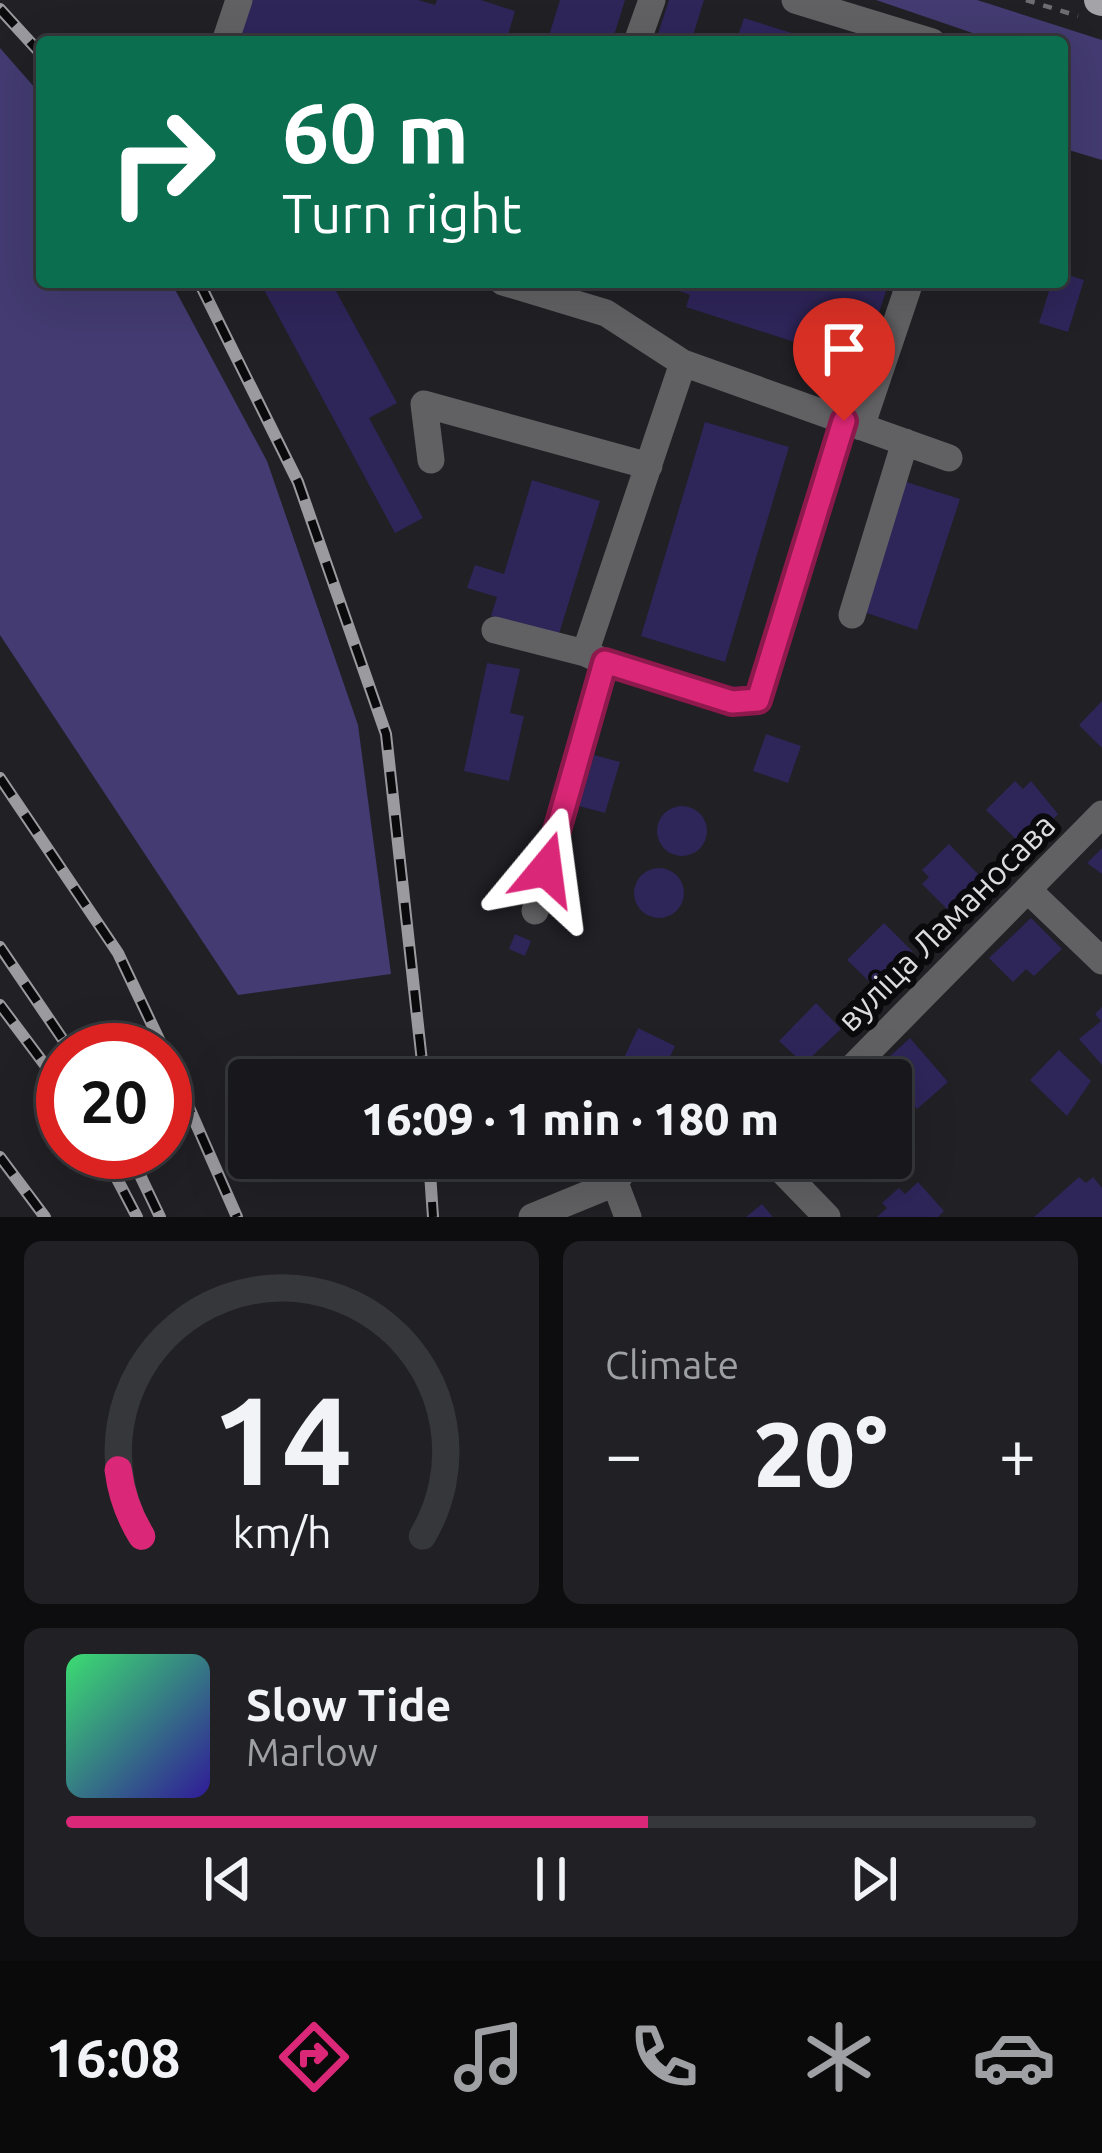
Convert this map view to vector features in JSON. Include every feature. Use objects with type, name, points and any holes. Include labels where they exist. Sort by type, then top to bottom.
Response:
[{"type":"street","points":[[226,36],[239,0]]},
{"type":"street","points":[[639,36],[652,0]]},
{"type":"street","points":[[795,0],[912,36]]},
{"type":"street","points":[[523,288],[606,313],[683,363],[949,458]]},
{"type":"street","points":[[495,630],[732,702],[758,700],[852,424],[908,288]]},
{"type":"street","points":[[535,911],[595,657],[683,363]]},
{"type":"street","points":[[431,460],[424,404],[649,466]]},
{"type":"street","points":[[852,615],[905,442]]},
{"type":"street","name":"вуліца Ламаносава","points":[[861,1059],[1102,814]]},
{"type":"street","points":[[1029,891],[1102,961]]},
{"type":"street","points":[[532,1217],[619,1179]]},
{"type":"street","points":[[790,1179],[827,1217]]},
{"type":"street","points":[[616,1184],[628,1217]]},
{"type":"path","points":[[1026,0],[1095,6]]},
{"type":"shaded area","points":[[876,0],[977,0],[1102,40],[1102,160],[1068,150],[1068,36],[981,36]]},
{"type":"shaded area","points":[[0,48],[36,89],[36,288],[174,288],[267,461],[358,725],[391,974],[238,995],[0,635]]},
{"type":"building","points":[[250,0],[418,0],[435,5],[437,0],[481,0],[515,11],[508,36],[239,36]]},
{"type":"building","points":[[560,0],[625,0],[614,36],[549,36]]},
{"type":"building","points":[[669,0],[704,0],[693,36],[657,36]]},
{"type":"building","points":[[744,18],[801,36],[738,36]]},
{"type":"building","points":[[1068,275],[1084,280],[1068,332],[1039,323],[1050,288],[1068,288]]},
{"type":"building","points":[[263,288],[334,288],[397,403],[369,418],[423,518],[395,533]]},
{"type":"building","points":[[672,288],[887,288],[862,364],[686,307],[690,295]]},
{"type":"building","points":[[705,422],[789,447],[725,662],[641,636]]},
{"type":"building","points":[[532,480],[600,501],[558,637],[491,616],[497,597],[467,588],[475,565],[504,574]]},
{"type":"building","points":[[903,481],[960,499],[917,630],[861,611]]},
{"type":"building","points":[[487,663],[520,669],[510,713],[524,716],[509,781],[464,771]]},
{"type":"building","points":[[1102,701],[1102,748],[1079,725]]},
{"type":"building","points":[[766,734],[801,746],[788,783],[753,771]]},
{"type":"building","points":[[594,755],[620,762],[605,813],[579,806]]},
{"type":"building","points":[[1015,781],[1023,789],[1031,781],[1058,814],[1025,848],[986,810]]},
{"type":"building","points":[[682,806],[700,813],[707,831],[700,849],[682,856],[664,849],[657,831],[664,813]]},
{"type":"building","points":[[949,844],[980,876],[947,909],[922,884],[929,877],[922,870]]},
{"type":"building","points":[[1102,848],[1102,874],[1087,863]]},
{"type":"building","points":[[659,868],[677,875],[684,893],[677,911],[659,918],[641,911],[634,893],[641,875]]},
{"type":"building","points":[[1031,918],[1062,949],[1034,976],[1026,969],[1013,982],[989,958]]},
{"type":"building","points":[[884,923],[913,952],[876,988],[847,960]]},
{"type":"building","points":[[515,934],[531,941],[525,956],[509,949]]},
{"type":"building","points":[[816,1003],[841,1029],[809,1059],[799,1059],[779,1041]]},
{"type":"building","points":[[1102,1007],[1102,1065],[1079,1039],[1101,1021],[1095,1014]]},
{"type":"building","points":[[638,1028],[675,1046],[669,1059],[624,1058]]},
{"type":"building","points":[[910,1038],[948,1082],[917,1109],[912,1103],[912,1059],[888,1058]]},
{"type":"building","points":[[1059,1050],[1091,1081],[1067,1116],[1030,1080]]},
{"type":"building","points":[[1079,1177],[1086,1183],[1093,1177],[1102,1188],[1102,1217],[1034,1217]]},
{"type":"building","points":[[918,1182],[944,1211],[938,1217],[877,1217],[887,1208],[882,1203],[899,1188],[905,1194]]},
{"type":"building","points":[[762,1204],[773,1217],[746,1217]]},
{"type":"railway","points":[[0,9],[36,48]]},
{"type":"railway","points":[[202,288],[298,482],[386,734],[422,1059]]},
{"type":"railway","points":[[0,778],[118,953],[151,1023]]},
{"type":"railway","points":[[0,947],[52,1023]]},
{"type":"railway","points":[[0,1005],[36,1053]]},
{"type":"railway","points":[[192,1114],[237,1217]]},
{"type":"railway","points":[[0,1157],[45,1217]]},
{"type":"railway","points":[[117,1179],[137,1217]]},
{"type":"railway","points":[[142,1179],[160,1217]]},
{"type":"railway","points":[[430,1179],[433,1217]]},
{"type":"route","points":[[546,869],[605,662],[732,702],[758,700],[844,421]]}]
